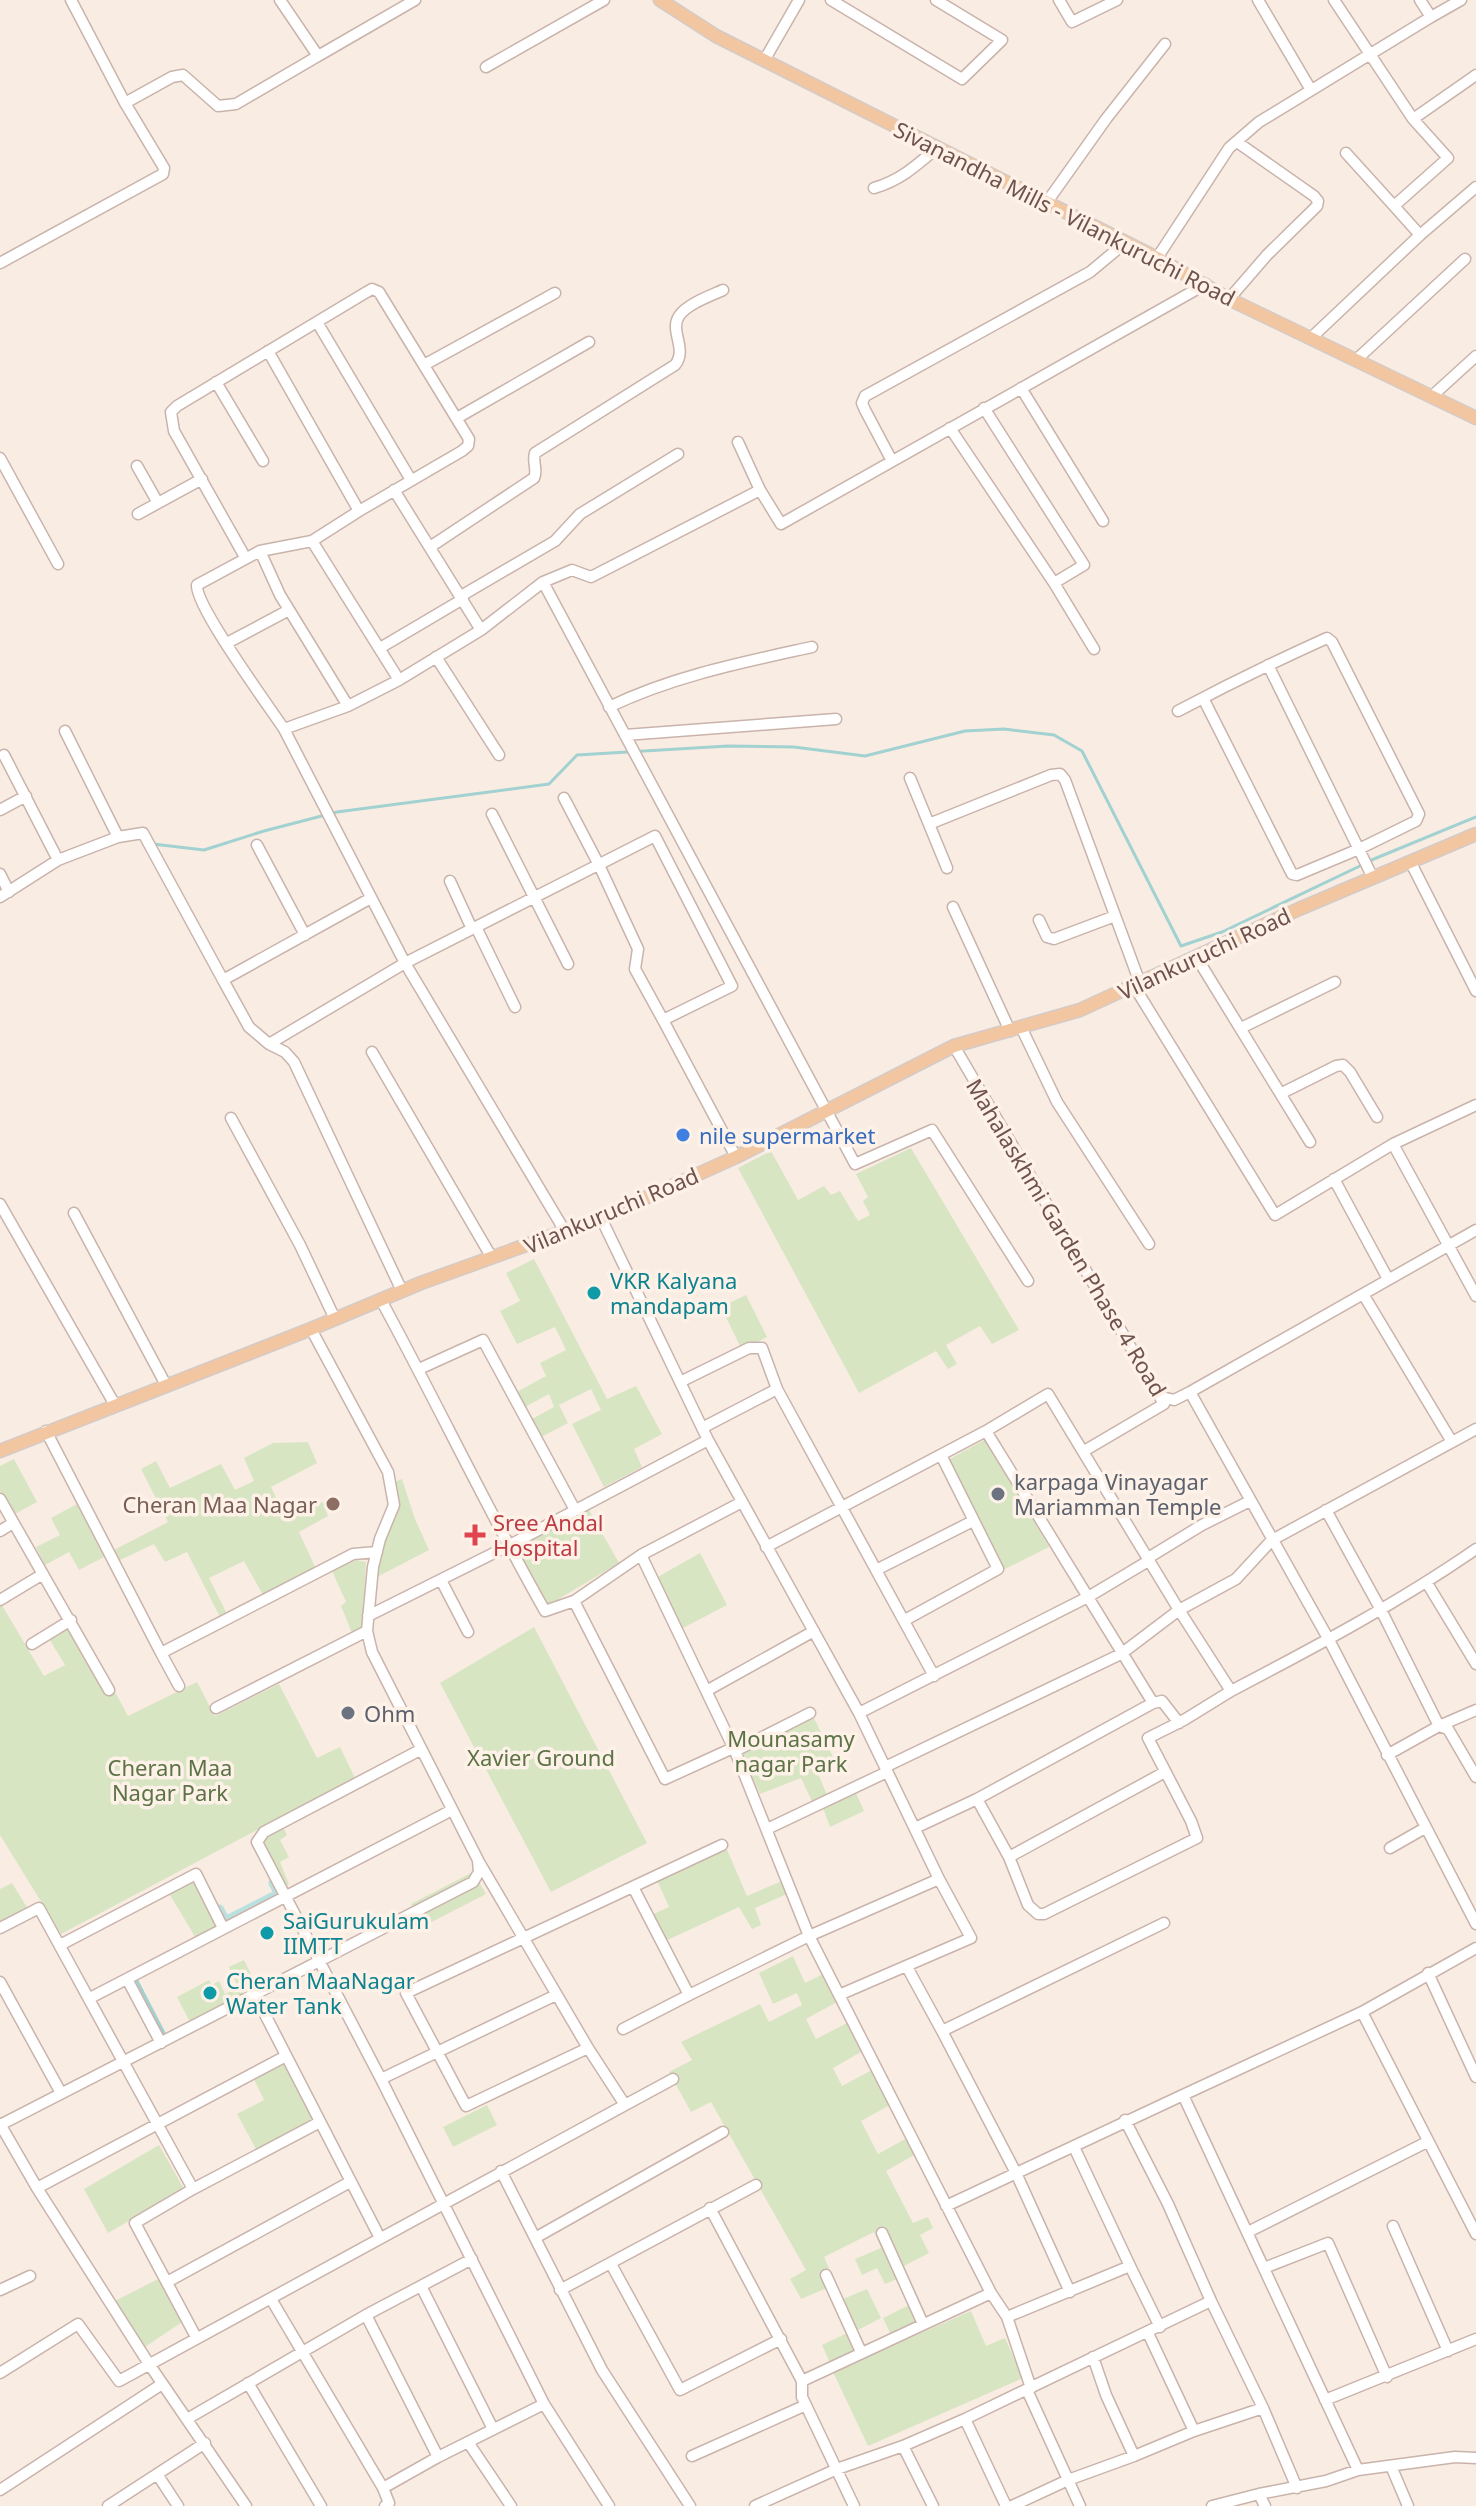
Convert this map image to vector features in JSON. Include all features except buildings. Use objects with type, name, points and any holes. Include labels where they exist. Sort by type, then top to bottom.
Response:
[{"type":"main road","name":"Sivanandha Mills - Vilankuruchi Road","points":[[660,0],[675,4],[716,36],[1126,242],[1229,299],[1476,418]]},
{"type":"main road","name":"Vilankuruchi Road","points":[[0,1451],[402,1291],[566,1233],[736,1157],[954,1046],[1080,1010],[1299,909],[1476,834]]},
{"type":"street","points":[[0,263],[163,174],[164,168],[125,103],[71,0]]},
{"type":"street","points":[[280,0],[318,56]]},
{"type":"street","points":[[125,103],[172,77],[183,75],[218,106],[236,104],[415,0]]},
{"type":"street","points":[[486,67],[604,0]]},
{"type":"street","points":[[765,59],[799,0]]},
{"type":"street","points":[[831,0],[962,79],[1002,40],[936,0]]},
{"type":"street","points":[[1059,0],[1072,22],[1117,0]]},
{"type":"street","points":[[1258,0],[1311,90]]},
{"type":"street","points":[[1334,0],[1413,119],[1448,158],[1394,206]]},
{"type":"street","points":[[1420,0],[1431,17]]},
{"type":"street","points":[[1157,258],[1229,148],[1259,122],[1461,0]]},
{"type":"street","points":[[1047,202],[1165,44]]},
{"type":"street","points":[[1413,119],[1476,75]]},
{"type":"street","points":[[1229,299],[1267,255],[1317,206],[1318,201],[1237,142]]},
{"type":"street","points":[[874,188],[908,174],[938,147]]},
{"type":"street","points":[[1346,153],[1420,235]]},
{"type":"street","points":[[1311,338],[1476,187]]},
{"type":"street","points":[[892,461],[862,403],[865,396],[1090,272],[1126,242]]},
{"type":"street","points":[[1356,360],[1465,259]]},
{"type":"street","points":[[738,442],[760,490],[781,524],[1206,284]]},
{"type":"street","points":[[245,557],[174,431],[171,412],[377,286],[469,439],[468,446],[312,541],[245,557],[197,585],[196,593],[284,729],[405,963],[566,1233]]},
{"type":"street","points":[[430,547],[534,478],[535,453],[675,365],[681,355],[677,318],[685,310],[723,290]]},
{"type":"street","points":[[424,365],[555,293]]},
{"type":"street","points":[[317,322],[411,480]]},
{"type":"street","points":[[457,418],[589,342]]},
{"type":"street","points":[[268,351],[359,511]]},
{"type":"street","points":[[1431,397],[1476,356]]},
{"type":"street","points":[[216,382],[263,461]]},
{"type":"street","points":[[1021,388],[1103,521]]},
{"type":"street","points":[[984,408],[1084,565],[1054,583]]},
{"type":"street","points":[[950,428],[1054,583],[1094,649]]},
{"type":"street","points":[[380,648],[555,541],[580,514],[678,454]]},
{"type":"street","points":[[0,458],[3,472],[58,564]]},
{"type":"street","points":[[137,466],[158,503]]},
{"type":"street","points":[[138,514],[202,479]]},
{"type":"street","points":[[394,490],[481,630]]},
{"type":"street","points":[[284,729],[348,706],[399,680],[481,630],[543,582],[572,570],[591,577],[760,490]]},
{"type":"street","points":[[312,541],[399,680]]},
{"type":"street","points":[[260,551],[289,610],[348,706]]},
{"type":"street","points":[[543,582],[855,1164],[932,1130],[1028,1281]]},
{"type":"street","points":[[227,643],[289,610]]},
{"type":"street","points":[[1178,711],[1203,698],[1268,665],[1327,638],[1332,642],[1419,814],[1416,821],[1360,853],[1297,875],[1292,874],[1203,698]]},
{"type":"street","points":[[609,707],[666,683],[812,647]]},
{"type":"street","points":[[436,657],[499,755]]},
{"type":"street","points":[[1268,665],[1373,878]]},
{"type":"street","points":[[625,735],[836,719]]},
{"type":"street","points":[[65,731],[118,837]]},
{"type":"street","points":[[4,755],[58,860]]},
{"type":"street","points":[[929,824],[1060,774],[1065,780],[1115,916],[1137,984],[1275,1215],[1393,1144],[1476,1105]]},
{"type":"street","points":[[910,778],[947,868]]},
{"type":"street","points":[[0,810],[26,796]]},
{"type":"street","points":[[564,798],[638,949],[635,969],[736,1157]]},
{"type":"street","points":[[492,814],[568,964]]},
{"type":"street","points":[[0,874],[5,895],[58,860],[118,837],[143,833],[249,1027],[294,1062],[402,1291]]},
{"type":"street","points":[[269,1044],[405,963],[655,836],[732,986],[663,1020]]},
{"type":"street","points":[[257,845],[305,935]]},
{"type":"street","points":[[1411,863],[1476,991]]},
{"type":"street","points":[[450,881],[515,1007]]},
{"type":"street","points":[[223,980],[371,898]]},
{"type":"street","points":[[953,907],[1015,1029],[1057,1102],[1149,1244]]},
{"type":"street","points":[[1039,920],[1047,937],[1054,939],[1115,916]]},
{"type":"street","points":[[1197,958],[1310,1142]]},
{"type":"street","points":[[1241,1028],[1335,982]]},
{"type":"street","name":"Mahalaskhmi Garden Phase 4 Road","points":[[954,1046],[1164,1404]]},
{"type":"street","points":[[372,1052],[492,1258]]},
{"type":"street","points":[[1282,1093],[1343,1065],[1377,1117]]},
{"type":"street","points":[[231,1118],[300,1245],[335,1319]]},
{"type":"street","points":[[1393,1144],[1476,1296]]},
{"type":"street","points":[[1334,1179],[1388,1279]]},
{"type":"street","points":[[0,1204],[115,1405]]},
{"type":"street","points":[[74,1213],[166,1385]]},
{"type":"street","points":[[601,1218],[708,1440],[859,1713],[971,1938],[839,1995]]},
{"type":"street","name":"Mahalaskhmi Garden Phase 4 Road","points":[[1164,1404],[1166,1398],[1174,1400],[1190,1392],[1476,1230]]},
{"type":"street","points":[[1363,1294],[1452,1442]]},
{"type":"street","points":[[381,1300],[508,1546],[545,1611],[574,1601],[641,1555],[742,1502]]},
{"type":"street","points":[[311,1329],[388,1472],[394,1505],[377,1552],[367,1631],[372,1652],[478,1860],[556,1995],[625,2105]]},
{"type":"street","points":[[419,1369],[483,1340],[575,1510]]},
{"type":"street","points":[[680,1382],[749,1348],[762,1348],[777,1389],[934,1676]]},
{"type":"street","points":[[702,1428],[777,1389]]},
{"type":"street","points":[[1190,1392],[1329,1640],[1476,1924]]},
{"type":"street","points":[[766,1547],[986,1431],[1048,1394],[1231,1691]]},
{"type":"street","points":[[1084,1451],[1164,1404]]},
{"type":"street","points":[[767,1829],[1121,1654],[1179,1610],[1236,1579],[1272,1540],[1476,1429]]},
{"type":"street","points":[[46,1431],[179,1686]]},
{"type":"street","points":[[986,1431],[1153,1703]]},
{"type":"street","points":[[368,1616],[708,1440]]},
{"type":"street","points":[[905,1620],[998,1569],[941,1455]]},
{"type":"street","points":[[0,1499],[109,1690]]},
{"type":"street","points":[[859,1713],[1088,1597],[1202,1525],[1250,1501]]},
{"type":"street","points":[[1326,1510],[1439,1726],[1448,1729],[1476,1777]]},
{"type":"street","points":[[876,1570],[973,1521]]},
{"type":"street","points":[[0,1531],[13,1523]]},
{"type":"street","points":[[977,1799],[1009,1857],[1028,1905],[1038,1914],[1044,1914],[1197,1838],[1148,1738],[1329,1640],[1427,1583],[1476,1549]]},
{"type":"street","points":[[161,1653],[353,1554],[377,1552]]},
{"type":"street","points":[[641,1555],[708,1690],[809,1936],[991,2293],[1007,2317],[1029,2389],[1080,2506]]},
{"type":"street","points":[[0,1600],[43,1574]]},
{"type":"street","points":[[441,1580],[468,1632]]},
{"type":"street","points":[[1427,1583],[1476,1664]]},
{"type":"street","points":[[574,1601],[665,1779],[810,1713]]},
{"type":"street","points":[[32,1644],[71,1620]]},
{"type":"street","points":[[216,1708],[367,1631]]},
{"type":"street","points":[[708,1690],[814,1631]]},
{"type":"street","points":[[915,1828],[977,1799],[1153,1703],[1162,1701],[1179,1723]]},
{"type":"street","points":[[1387,1755],[1439,1726],[1476,1710]]},
{"type":"street","points":[[420,1750],[264,1832],[257,1842],[382,2078],[544,2404],[612,2506]]},
{"type":"street","points":[[1009,1857],[1165,1772]]},
{"type":"street","points":[[90,1998],[452,1810]]},
{"type":"street","points":[[1390,1848],[1425,1828]]},
{"type":"street","points":[[588,2048],[466,2106],[406,1993],[722,1845]]},
{"type":"street","points":[[246,2506],[149,2364],[0,2125],[473,1882],[479,1872],[478,1860]]},
{"type":"street","points":[[59,1943],[196,1874],[221,1929]]},
{"type":"street","points":[[623,2029],[809,1936],[939,1879]]},
{"type":"street","points":[[633,1887],[689,1995]]},
{"type":"street","points":[[0,1928],[39,1908],[193,2189]]},
{"type":"street","points":[[942,2031],[1164,1923]]},
{"type":"street","points":[[946,2206],[1362,2012],[1476,1948]]},
{"type":"street","points":[[907,1967],[1016,2173],[1070,2292]]},
{"type":"street","points":[[1428,1973],[1476,2077]]},
{"type":"street","points":[[127,1979],[161,2043]]},
{"type":"street","points":[[0,1982],[61,2093]]},
{"type":"street","points":[[255,1995],[380,2238]]},
{"type":"street","points":[[382,2078],[556,1995]]},
{"type":"street","points":[[1362,2012],[1423,2128],[1427,2142],[1475,2228]]},
{"type":"street","points":[[37,2188],[286,2056]]},
{"type":"street","points":[[0,2373],[78,2324],[119,2381],[673,2079]]},
{"type":"street","points":[[1183,2095],[1358,2470]]},
{"type":"street","points":[[1125,2120],[1168,2204],[1297,2488]]},
{"type":"street","points":[[196,2337],[135,2223],[320,2122]]},
{"type":"street","points":[[535,2238],[723,2132]]},
{"type":"street","points":[[1248,2232],[1427,2142]]},
{"type":"street","points":[[1074,2147],[1160,2327]]},
{"type":"street","points":[[501,2171],[602,2370],[690,2506]]},
{"type":"street","points":[[167,2282],[350,2182]]},
{"type":"street","points":[[560,2290],[756,2185]]},
{"type":"street","points":[[445,2204],[548,2401],[612,2506]]},
{"type":"street","points":[[710,2208],[802,2381],[802,2397],[854,2506]]},
{"type":"street","points":[[1393,2226],[1448,2351]]},
{"type":"street","points":[[882,2233],[923,2324]]},
{"type":"street","points":[[1264,2268],[1328,2243],[1387,2377]]},
{"type":"street","points":[[187,2419],[301,2351],[472,2259]]},
{"type":"street","points":[[611,2264],[680,2390],[781,2339]]},
{"type":"street","points":[[1007,2317],[1130,2266]]},
{"type":"street","points":[[826,2275],[861,2352]]},
{"type":"street","points":[[0,2290],[30,2276]]},
{"type":"street","points":[[421,2286],[493,2429]]},
{"type":"street","points":[[802,2381],[991,2293]]},
{"type":"street","points":[[271,2299],[383,2488],[389,2503],[385,2506]]},
{"type":"street","points":[[755,2506],[779,2501],[837,2469],[903,2446],[965,2419],[1211,2301]]},
{"type":"street","points":[[366,2315],[438,2457]]},
{"type":"street","points":[[1148,2333],[1194,2431]]},
{"type":"street","points":[[1325,2400],[1476,2339]]},
{"type":"street","points":[[1093,2357],[1106,2395],[1134,2456]]},
{"type":"street","points":[[248,2383],[321,2506]]},
{"type":"street","points":[[0,2490],[162,2384]]},
{"type":"street","points":[[383,2488],[544,2404]]},
{"type":"street","points":[[692,2456],[806,2405]]},
{"type":"street","points":[[965,2419],[1009,2506],[1194,2431],[1263,2408]]},
{"type":"street","points":[[468,2442],[507,2505]]},
{"type":"street","points":[[108,2506],[205,2443]]},
{"type":"street","points":[[903,2446],[933,2506]]},
{"type":"street","points":[[1212,2506],[1297,2488],[1358,2470],[1455,2457],[1476,2458]]},
{"type":"street","points":[[1391,2466],[1408,2506]]},
{"type":"street","points":[[157,2474],[178,2506]]},
{"type":"street","points":[[1259,2494],[1265,2506]]},
{"type":"green space","points":[[911,1148],[1019,1330],[992,1344],[980,1326],[946,1345],[957,1364],[948,1369],[936,1351],[859,1393],[738,1168],[771,1151],[798,1200],[824,1186],[831,1195],[840,1191],[858,1221],[870,1215],[863,1201],[868,1197],[856,1174]]},
{"type":"green space","points":[[534,1259],[607,1399],[636,1386],[662,1434],[634,1449],[642,1467],[604,1487],[572,1424],[601,1410],[591,1389],[559,1405],[568,1423],[541,1437],[532,1419],[554,1407],[549,1394],[525,1407],[517,1392],[546,1376],[540,1363],[566,1350],[555,1327],[517,1344],[500,1311],[520,1301],[506,1273]]},
{"type":"green space","points":[[746,1295],[767,1337],[742,1350],[721,1307]]},
{"type":"green space","points":[[986,1439],[1049,1547],[1003,1570],[948,1460]]},
{"type":"green space","points":[[308,1442],[317,1463],[271,1487],[286,1518],[323,1502],[328,1516],[299,1532],[316,1569],[263,1595],[244,1561],[209,1578],[228,1616],[221,1619],[187,1552],[165,1562],[154,1544],[118,1561],[112,1551],[168,1522],[141,1469],[156,1461],[170,1488],[221,1464],[235,1490],[254,1481],[244,1458],[273,1443]]},
{"type":"green space","points":[[14,1459],[37,1502],[13,1515],[0,1491],[0,1466]]},
{"type":"green space","points":[[402,1479],[429,1550],[377,1577],[394,1482]]},
{"type":"green space","points":[[77,1504],[104,1557],[79,1570],[69,1552],[45,1565],[36,1547],[60,1535],[51,1518]]},
{"type":"green space","points":[[589,1510],[619,1563],[547,1606],[515,1549]]},
{"type":"green space","points":[[700,1553],[727,1605],[681,1629],[656,1578]]},
{"type":"green space","points":[[356,1560],[366,1562],[362,1627],[352,1633],[341,1606],[346,1602],[332,1571]]},
{"type":"green space","name":"Cheran Maa Nagar Park","points":[[0,1602],[44,1676],[65,1665],[48,1637],[67,1626],[107,1696],[115,1692],[128,1716],[197,1682],[215,1716],[279,1684],[317,1758],[340,1747],[355,1778],[61,1934],[0,1835]]},
{"type":"green space","name":"Xavier Ground","points":[[534,1627],[647,1843],[551,1892],[440,1683]]},
{"type":"green space","name":"Mounasamy nagar Park","points":[[810,1710],[836,1763],[817,1771],[827,1795],[852,1784],[864,1811],[830,1827],[823,1808],[816,1810],[801,1778],[760,1794],[737,1743]]},
{"type":"green space","points":[[282,1825],[287,1835],[280,1840],[289,1857],[280,1862],[289,1884],[283,1888],[259,1843],[266,1833]]},
{"type":"green space","points":[[725,1845],[747,1896],[782,1881],[787,1894],[755,1908],[761,1925],[752,1929],[739,1907],[663,1942],[651,1915],[669,1907],[656,1878]]},
{"type":"green space","points":[[473,1872],[486,1894],[422,1927],[411,1904]]},
{"type":"green space","points":[[194,1877],[220,1928],[197,1940],[167,1890]]},
{"type":"green space","points":[[12,1883],[28,1909],[0,1923],[0,1889]]},
{"type":"green space","points":[[793,1956],[805,1983],[823,1974],[837,2002],[806,2019],[816,2039],[847,2023],[861,2052],[833,2068],[842,2086],[872,2070],[890,2105],[861,2121],[878,2154],[907,2138],[916,2154],[886,2171],[913,2223],[928,2217],[933,2228],[920,2235],[929,2253],[904,2266],[928,2319],[891,2335],[883,2318],[909,2305],[897,2279],[885,2284],[877,2268],[862,2275],[855,2259],[881,2248],[874,2232],[824,2257],[843,2299],[867,2289],[881,2318],[856,2331],[863,2348],[830,2363],[822,2345],[847,2333],[827,2288],[801,2299],[790,2279],[806,2270],[711,2102],[691,2112],[669,2072],[692,2060],[681,2042],[760,2004],[769,2022],[802,2005],[797,1993],[773,2004],[759,1973]]},
{"type":"green space","points":[[244,1960],[258,1988],[190,2022],[177,1997],[209,1980],[212,1985],[219,1981],[225,1994],[238,1987],[229,1967]]},
{"type":"green space","points":[[284,2061],[315,2119],[256,2149],[237,2114],[264,2100],[253,2077]]},
{"type":"green space","points":[[487,2105],[497,2125],[453,2147],[443,2127]]},
{"type":"green space","points":[[159,2145],[184,2189],[108,2233],[84,2189]]},
{"type":"green space","points":[[162,2277],[185,2320],[142,2349],[111,2303]]},
{"type":"green space","points":[[971,2311],[986,2346],[1005,2338],[1023,2378],[868,2446],[833,2372]]},
{"type":"waterway","points":[[153,844],[204,850],[337,812],[549,784],[577,755],[728,746],[794,747],[865,756],[965,731],[1004,729],[1054,735],[1082,751],[1181,946],[1222,932],[1362,865]]},
{"type":"waterway","points":[[1369,861],[1476,817]]},
{"type":"waterway","points":[[219,1910],[225,1922],[280,1894],[274,1883]]},
{"type":"waterway","points":[[136,1979],[164,2033]]},
{"type":"place","name":"nile supermarket","points":[[683,1135]]},
{"type":"place","name":"VKR Kalyana mandapam","points":[[594,1293]]},
{"type":"place","name":"karpaga Vinayagar Mariamman Temple","points":[[998,1494]]},
{"type":"place","name":"Cheran Maa Nagar","points":[[333,1504]]},
{"type":"place","name":"Sree Andal Hospital","points":[[475,1535]]},
{"type":"place","name":"Ohm","points":[[348,1713]]},
{"type":"place","name":"SaiGurukulam IIMTT","points":[[267,1933]]},
{"type":"place","name":"Cheran MaaNagar Water Tank","points":[[210,1993]]}]
